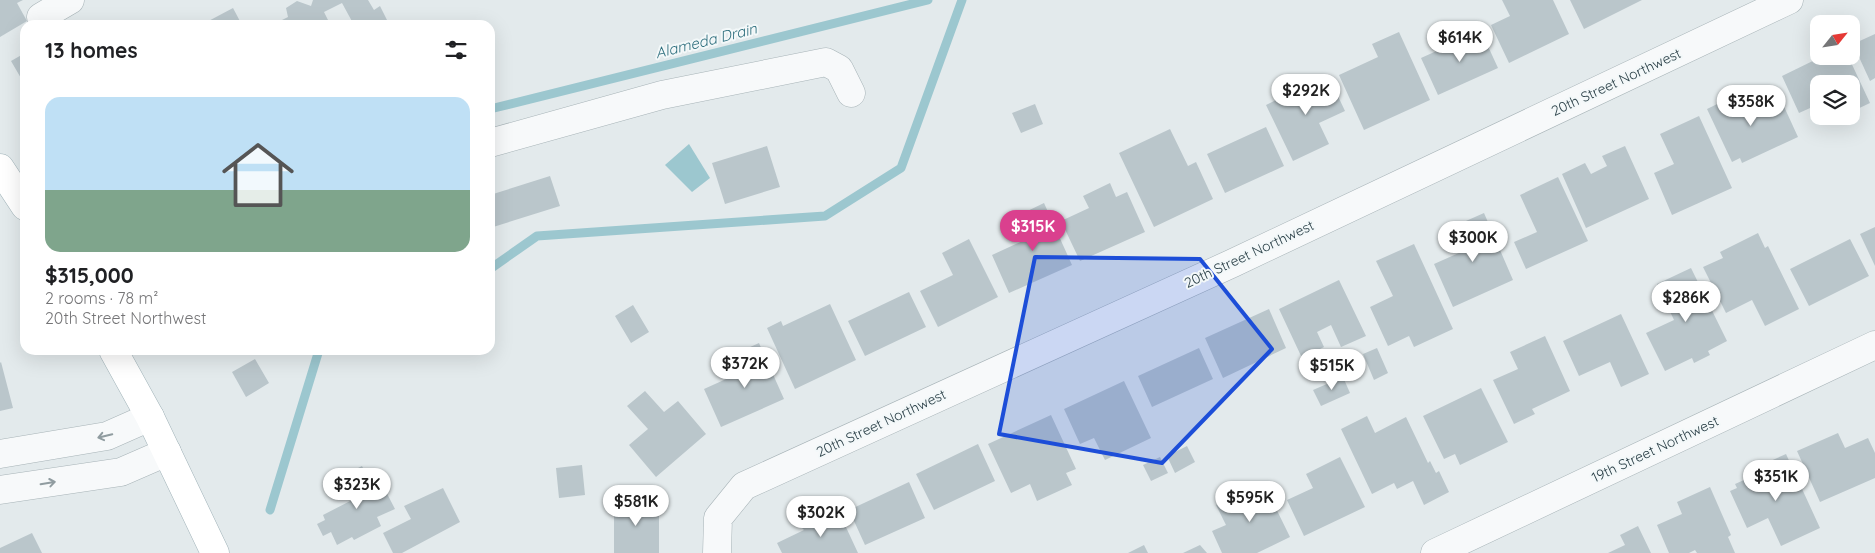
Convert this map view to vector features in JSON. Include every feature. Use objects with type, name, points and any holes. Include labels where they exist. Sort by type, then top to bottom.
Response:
[{"type":"main road","points":[[0,168],[20,198]]},
{"type":"main road","points":[[116,355],[150,417],[215,553]]},
{"type":"street","points":[[41,17],[70,0]]},
{"type":"street","name":"20th Street Northwest","points":[[717,553],[718,518],[744,486],[1233,263],[1789,0]]},
{"type":"street","points":[[495,142],[662,95],[826,62],[839,69],[851,93]]},
{"type":"street","name":"19th Street Northwest","points":[[1435,553],[1875,345]]},
{"type":"street","points":[[0,454],[107,436],[150,417]]},
{"type":"street","points":[[0,490],[121,472],[166,452]]},
{"type":"highlighted area","points":[[1035,257],[1200,259],[1272,349],[1162,463],[999,434]]},
{"type":"water","points":[[689,144],[710,178],[692,192],[665,165]]},
{"type":"building","points":[[0,0],[23,0],[17,3],[26,20],[20,20],[20,25],[0,37]]},
{"type":"building","points":[[313,0],[368,0],[374,10],[380,6],[387,20],[351,20],[342,3],[324,12],[328,20],[282,20],[288,17],[286,8],[297,1],[311,6]]},
{"type":"building","points":[[1502,0],[1553,0],[1569,34],[1509,63],[1491,25],[1510,16]]},
{"type":"building","points":[[1570,0],[1642,0],[1584,29]]},
{"type":"building","points":[[233,8],[239,20],[210,20]]},
{"type":"building","points":[[1481,31],[1498,68],[1438,95],[1421,58]]},
{"type":"building","points":[[1399,32],[1430,100],[1364,130],[1339,75],[1378,57],[1372,44]]},
{"type":"building","points":[[1875,34],[1875,78],[1870,81],[1860,59],[1860,41]]},
{"type":"building","points":[[20,56],[20,76],[11,61]]},
{"type":"building","points":[[1810,62],[1810,65],[1852,65],[1857,75],[1810,75],[1810,108],[1799,113],[1782,76]]},
{"type":"building","points":[[1328,75],[1345,111],[1319,123],[1329,144],[1293,161],[1266,105]]},
{"type":"building","points":[[1860,82],[1870,103],[1860,108]]},
{"type":"building","points":[[1744,91],[1754,112],[1781,100],[1798,137],[1742,163],[1740,158],[1732,162],[1707,109]]},
{"type":"building","points":[[1035,104],[1043,124],[1021,133],[1012,113]]},
{"type":"building","points":[[1699,116],[1732,188],[1672,215],[1654,173],[1674,164],[1660,134]]},
{"type":"building","points":[[1266,127],[1284,166],[1225,193],[1207,154]]},
{"type":"building","points":[[1170,129],[1188,166],[1196,162],[1213,199],[1154,227],[1119,153]]},
{"type":"building","points":[[767,146],[780,187],[725,204],[712,163]]},
{"type":"building","points":[[1625,146],[1649,199],[1586,228],[1562,174],[1585,163],[1591,174],[1607,166],[1602,156]]},
{"type":"building","points":[[550,176],[560,206],[495,226],[495,193]]},
{"type":"building","points":[[1558,177],[1588,241],[1526,269],[1514,242],[1537,232],[1520,195]]},
{"type":"building","points":[[1110,183],[1116,197],[1127,192],[1145,232],[1080,261],[1061,221],[1089,208],[1083,196]]},
{"type":"building","points":[[1044,203],[1072,265],[1009,293],[992,255],[1027,239],[1017,216]]},
{"type":"building","points":[[1484,213],[1513,280],[1453,307],[1434,264],[1461,252],[1450,228]]},
{"type":"building","points":[[1875,227],[1875,266],[1860,234]]},
{"type":"building","points":[[1758,233],[1765,248],[1768,246],[1799,309],[1765,326],[1752,300],[1726,313],[1703,267],[1723,258],[1720,252]]},
{"type":"building","points":[[969,239],[998,297],[938,327],[920,291],[953,275],[942,253]]},
{"type":"building","points":[[1850,239],[1869,276],[1809,306],[1790,269]]},
{"type":"building","points":[[1414,244],[1453,329],[1414,347],[1409,336],[1388,346],[1370,307],[1393,296],[1376,261]]},
{"type":"building","points":[[1691,268],[1727,341],[1708,351],[1710,355],[1694,363],[1692,358],[1665,371],[1646,333],[1674,320],[1657,284]]},
{"type":"building","points":[[1339,280],[1366,336],[1341,347],[1331,325],[1317,332],[1324,347],[1302,358],[1279,309]]},
{"type":"building","points":[[909,292],[926,327],[865,356],[848,321]]},
{"type":"building","points":[[830,304],[856,360],[795,389],[767,328],[781,321],[783,326]]},
{"type":"building","points":[[633,305],[649,332],[631,343],[615,316]]},
{"type":"building","points":[[1269,309],[1286,348],[1223,378],[1205,338]]},
{"type":"building","points":[[1621,314],[1649,374],[1621,387],[1610,362],[1579,376],[1563,341]]},
{"type":"building","points":[[1545,336],[1570,391],[1532,409],[1535,414],[1514,424],[1493,380],[1518,369],[1510,352]]},
{"type":"building","points":[[759,343],[784,399],[721,427],[704,389],[746,370],[739,352]]},
{"type":"building","points":[[1199,348],[1213,379],[1152,407],[1138,376]]},
{"type":"building","points":[[1377,348],[1388,373],[1374,380],[1363,354]]},
{"type":"building","points":[[255,359],[269,383],[246,397],[232,372]]},
{"type":"building","points":[[0,363],[13,408],[0,411]]},
{"type":"building","points":[[1343,377],[1350,393],[1321,406],[1313,390]]},
{"type":"building","points":[[1124,381],[1151,438],[1105,460],[1094,438],[1080,444],[1064,409]]},
{"type":"building","points":[[1481,388],[1508,442],[1460,465],[1455,454],[1444,459],[1423,416]]},
{"type":"building","points":[[645,391],[664,412],[678,401],[706,434],[656,477],[629,445],[648,429],[627,406]]},
{"type":"building","points":[[1051,415],[1076,469],[1066,473],[1072,485],[1037,501],[1030,484],[1011,493],[988,444]]},
{"type":"building","points":[[1367,416],[1375,433],[1406,417],[1428,463],[1430,461],[1436,473],[1439,471],[1449,492],[1424,505],[1413,481],[1397,489],[1394,483],[1372,494],[1341,429]]},
{"type":"building","points":[[1838,433],[1845,448],[1868,438],[1875,453],[1875,478],[1820,502],[1797,451]]},
{"type":"building","points":[[978,444],[995,481],[934,510],[916,474]]},
{"type":"building","points":[[1187,446],[1195,462],[1175,473],[1167,456]]},
{"type":"building","points":[[1786,454],[1820,528],[1781,546],[1768,518],[1747,528],[1730,491],[1737,488],[1735,484],[1769,469],[1766,463]]},
{"type":"building","points":[[1160,457],[1168,473],[1151,481],[1143,465]]},
{"type":"building","points":[[1340,457],[1365,507],[1304,536],[1287,500],[1313,488],[1306,474]]},
{"type":"building","points":[[582,465],[585,495],[559,498],[556,468]]},
{"type":"building","points":[[362,466],[373,489],[382,484],[395,509],[377,517],[381,526],[354,540],[352,537],[337,545],[331,532],[323,536],[317,524],[325,520],[323,515],[356,498],[344,475]]},
{"type":"building","points":[[909,482],[925,518],[865,545],[849,510]]},
{"type":"building","points":[[1263,482],[1290,537],[1257,553],[1222,553],[1212,531],[1226,525],[1216,505]]},
{"type":"building","points":[[1710,487],[1731,535],[1728,537],[1735,553],[1697,553],[1695,550],[1689,553],[1669,553],[1657,525],[1682,514],[1677,502]]},
{"type":"building","points":[[443,488],[460,522],[402,553],[393,553],[383,533],[411,519],[404,506]]},
{"type":"building","points":[[614,502],[659,502],[659,553],[614,553]]},
{"type":"building","points":[[838,510],[858,553],[782,553],[777,543]]},
{"type":"building","points":[[1638,526],[1651,553],[1608,553],[1625,545],[1620,535]]},
{"type":"building","points":[[32,533],[42,553],[0,553],[0,548]]},
{"type":"building","points":[[1144,545],[1148,553],[1128,553]]},
{"type":"building","points":[[1200,545],[1207,553],[1183,553]]},
{"type":"waterway","name":"Alameda Drain","points":[[495,108],[928,0]]},
{"type":"waterway","points":[[495,265],[537,236],[825,216],[901,168],[962,0]]},
{"type":"waterway","points":[[270,510],[317,355]]}]
